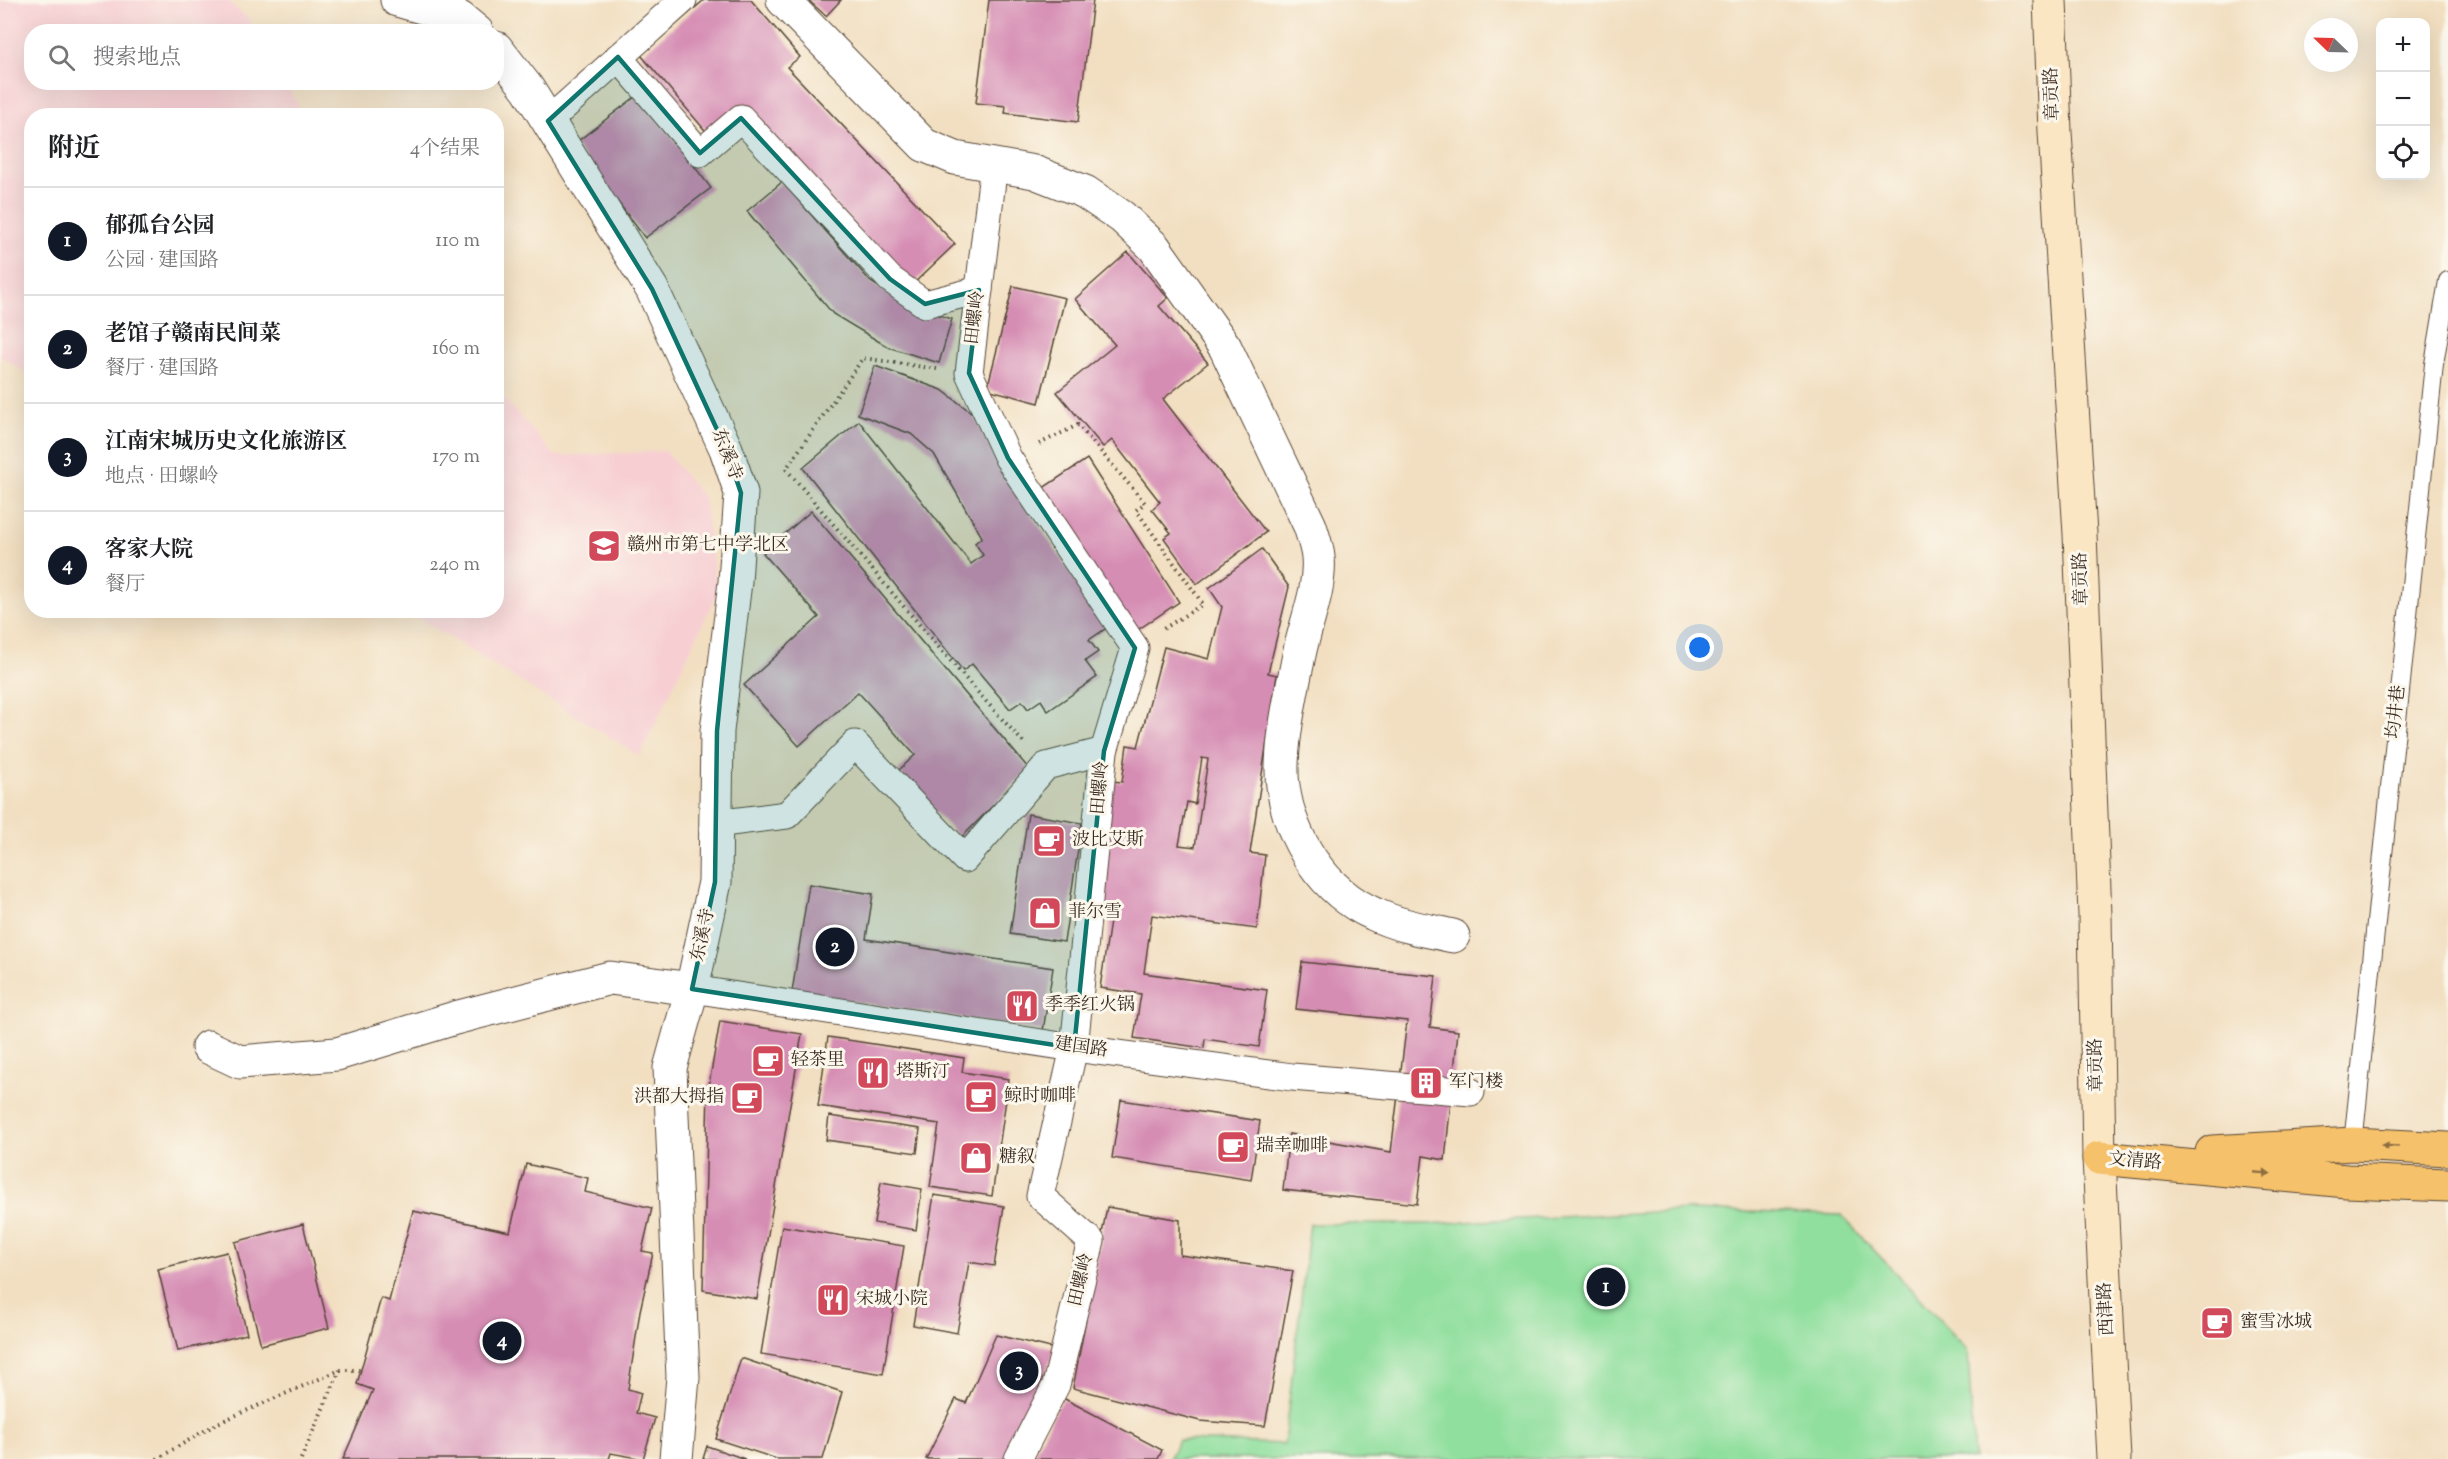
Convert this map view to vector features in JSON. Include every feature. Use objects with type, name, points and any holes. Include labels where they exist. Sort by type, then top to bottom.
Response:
[{"type":"main road","name":"章贡路","points":[[2050,0],[2055,132],[2080,546],[2095,915],[2099,1158]]},
{"type":"main road","name":"文清路","points":[[2099,1158],[2353,1144],[2448,1149]]},
{"type":"main road","name":"文清路","points":[[2099,1158],[2348,1181],[2448,1185]]},
{"type":"main road","name":"西津路","points":[[2099,1158],[2114,1459]]},
{"type":"street","points":[[397,0],[460,18],[467,24]]},
{"type":"street","points":[[548,121],[683,0]]},
{"type":"street","points":[[783,0],[924,145],[955,158],[1034,172],[1075,188],[1122,217],[1154,247],[1225,347],[1310,526],[1318,558],[1316,585],[1299,655],[1284,753],[1282,785],[1301,846],[1320,872],[1371,913],[1398,924],[1453,936]]},
{"type":"street","points":[[618,57],[700,153],[741,118],[890,279],[925,304],[979,290]]},
{"type":"street","name":"东溪寺","points":[[504,59],[548,121],[652,290],[726,449],[741,493],[735,582],[717,731],[715,882],[692,989],[670,1068],[683,1377],[676,1459]]},
{"type":"street","name":"田螺岭","points":[[969,374],[994,164]]},
{"type":"street","points":[[969,374],[1008,458],[1135,648]]},
{"type":"street","name":"田螺岭","points":[[1017,1459],[1056,1385],[1091,1241],[1040,1196],[1074,1048],[1104,751],[1135,648]]},
{"type":"street","points":[[715,824],[787,815],[855,744],[965,859],[1046,766],[1104,751]]},
{"type":"street","points":[[208,1047],[240,1062],[337,1054],[455,1018],[610,978],[692,989]]},
{"type":"street","name":"建国路","points":[[692,989],[1074,1048],[1292,1077],[1471,1092]]},
{"type":"lane","name":"均井巷","points":[[2353,1144],[2433,376],[2448,281]]},
{"type":"path","points":[[969,374],[863,358],[786,469],[972,686],[1046,766]]},
{"type":"path","points":[[1008,458],[1078,425],[1144,503],[1137,510],[1203,604],[1135,648]]},
{"type":"path","points":[[157,1459],[218,1423],[340,1370],[361,1370]]},
{"type":"path","points":[[300,1459],[340,1370]]},
{"type":"highlighted area","points":[[618,57],[700,153],[741,118],[890,279],[925,304],[979,290],[969,373],[1008,458],[1135,648],[1104,751],[1074,1048],[692,989],[715,882],[717,731],[741,493],[726,449],[652,289],[548,121]]},
{"type":"shaded area","points":[[0,0],[227,0],[251,24],[24,24],[24,90],[289,90],[300,108],[24,108],[24,371],[0,356]]},
{"type":"shaded area","name":"赣州市第七中学北区","points":[[504,398],[555,456],[665,451],[704,498],[717,594],[640,756],[418,618],[504,618]]},
{"type":"green space","points":[[1691,1210],[1841,1215],[1968,1350],[1974,1459],[1169,1459],[1179,1440],[1284,1444],[1310,1224],[1426,1224]]},
{"type":"building","points":[[704,0],[751,0],[800,57],[787,67],[955,244],[911,286],[741,107],[709,135],[641,55]]},
{"type":"building","points":[[808,0],[841,0],[826,16]]},
{"type":"building","points":[[989,0],[1093,0],[1078,122],[1005,113],[1006,106],[976,103]]},
{"type":"building","points":[[639,94],[711,188],[645,238],[574,144]]},
{"type":"building","points":[[782,182],[871,282],[905,304],[952,319],[939,363],[888,347],[833,314],[747,211]]},
{"type":"building","points":[[1128,252],[1168,298],[1159,306],[1208,363],[1163,399],[1266,532],[1197,584],[1164,538],[1171,533],[1152,509],[1160,502],[1112,440],[1103,447],[1057,392],[1115,345],[1075,299]]},
{"type":"building","points":[[1013,286],[1065,298],[1039,403],[987,389]]},
{"type":"building","points":[[875,366],[942,390],[972,413],[1024,504],[1108,627],[1089,640],[1098,652],[1085,661],[1097,677],[1048,711],[1041,700],[1028,709],[1022,701],[1010,709],[972,664],[963,671],[803,468],[859,421],[971,564],[983,555],[975,543],[982,537],[934,454],[911,434],[858,414]]},
{"type":"building","points":[[1087,459],[1179,602],[1133,633],[1040,490]]},
{"type":"building","points":[[811,511],[1029,769],[960,839],[898,771],[915,755],[858,692],[799,746],[744,685],[819,617],[763,553]]},
{"type":"building","points":[[1262,549],[1289,587],[1268,673],[1277,675],[1250,853],[1265,855],[1257,929],[1152,915],[1144,973],[1267,990],[1259,1047],[1205,1039],[1204,1048],[1134,1038],[1141,994],[1100,988],[1112,908],[1091,905],[1112,781],[1122,782],[1127,745],[1138,747],[1164,647],[1209,659],[1222,607],[1209,588]],"holes":[[[1202,758],[1208,759],[1195,847],[1179,845],[1187,802],[1195,804]]]},
{"type":"building","points":[[1028,814],[1082,823],[1064,942],[1010,934]]},
{"type":"building","points":[[809,884],[873,894],[866,939],[1053,968],[1043,1031],[792,992]]},
{"type":"building","name":"军门楼","points":[[1302,962],[1436,976],[1430,1027],[1458,1031],[1445,1160],[1423,1156],[1417,1204],[1283,1190],[1289,1134],[1391,1152],[1407,1021],[1296,1009]]},
{"type":"building","points":[[720,1021],[802,1034],[757,1299],[703,1290],[708,1090]]},
{"type":"building","points":[[828,1037],[964,1058],[962,1072],[1009,1079],[992,1196],[930,1187],[939,1124],[818,1106]]},
{"type":"building","points":[[1121,1100],[1260,1121],[1251,1180],[1112,1158]]},
{"type":"building","points":[[829,1116],[920,1129],[917,1153],[826,1140]]},
{"type":"building","points":[[526,1164],[588,1178],[585,1192],[652,1208],[642,1251],[653,1253],[640,1311],[628,1389],[641,1393],[636,1413],[655,1418],[643,1459],[611,1453],[609,1459],[343,1459],[373,1390],[357,1384],[381,1298],[389,1301],[413,1211],[510,1232]]},
{"type":"building","points":[[881,1182],[922,1189],[916,1230],[874,1223]]},
{"type":"building","points":[[934,1195],[1004,1206],[994,1266],[969,1262],[957,1333],[913,1325]]},
{"type":"building","points":[[1107,1207],[1180,1220],[1180,1255],[1293,1271],[1265,1426],[1200,1421],[1073,1388]]},
{"type":"building","points":[[303,1224],[329,1328],[261,1345],[235,1242]]},
{"type":"building","name":"宋城小院","points":[[782,1226],[904,1246],[883,1374],[761,1354]]},
{"type":"building","points":[[227,1252],[247,1334],[178,1351],[158,1269]]},
{"type":"building","points":[[996,1335],[1055,1349],[1036,1396],[1004,1459],[926,1459],[956,1399],[966,1403]]},
{"type":"building","points":[[741,1358],[842,1392],[823,1459],[777,1459],[716,1439]]},
{"type":"building","points":[[1063,1398],[1162,1450],[1158,1459],[1031,1459]]},
{"type":"building","points":[[707,1446],[745,1459],[703,1459]]},
{"type":"place","name":"赣州市第七中学北区","points":[[604,546]]},
{"type":"place","name":"波比艾斯","points":[[1049,841]]},
{"type":"place","name":"菲尔雪","points":[[1045,913]]},
{"type":"place","name":"老馆子赣南民间菜","points":[[835,947]]},
{"type":"place","name":"季季红火锅","points":[[1022,1006]]},
{"type":"place","name":"轻茶里","points":[[768,1061]]},
{"type":"place","name":"塔斯汀","points":[[873,1073]]},
{"type":"place","name":"军门楼","points":[[1426,1083]]},
{"type":"place","name":"鲸时咖啡","points":[[981,1097]]},
{"type":"place","name":"洪都大拇指","points":[[747,1098]]},
{"type":"place","name":"瑞幸咖啡","points":[[1233,1147]]},
{"type":"place","name":"糖叙","points":[[976,1158]]},
{"type":"place","name":"郁孤台公园","points":[[1606,1287]]},
{"type":"place","name":"宋城小院","points":[[833,1300]]},
{"type":"place","name":"蜜雪冰城","points":[[2217,1323]]},
{"type":"place","name":"客家大院","points":[[502,1341]]},
{"type":"place","name":"江南宋城历史文化旅游区","points":[[1019,1371]]}]
